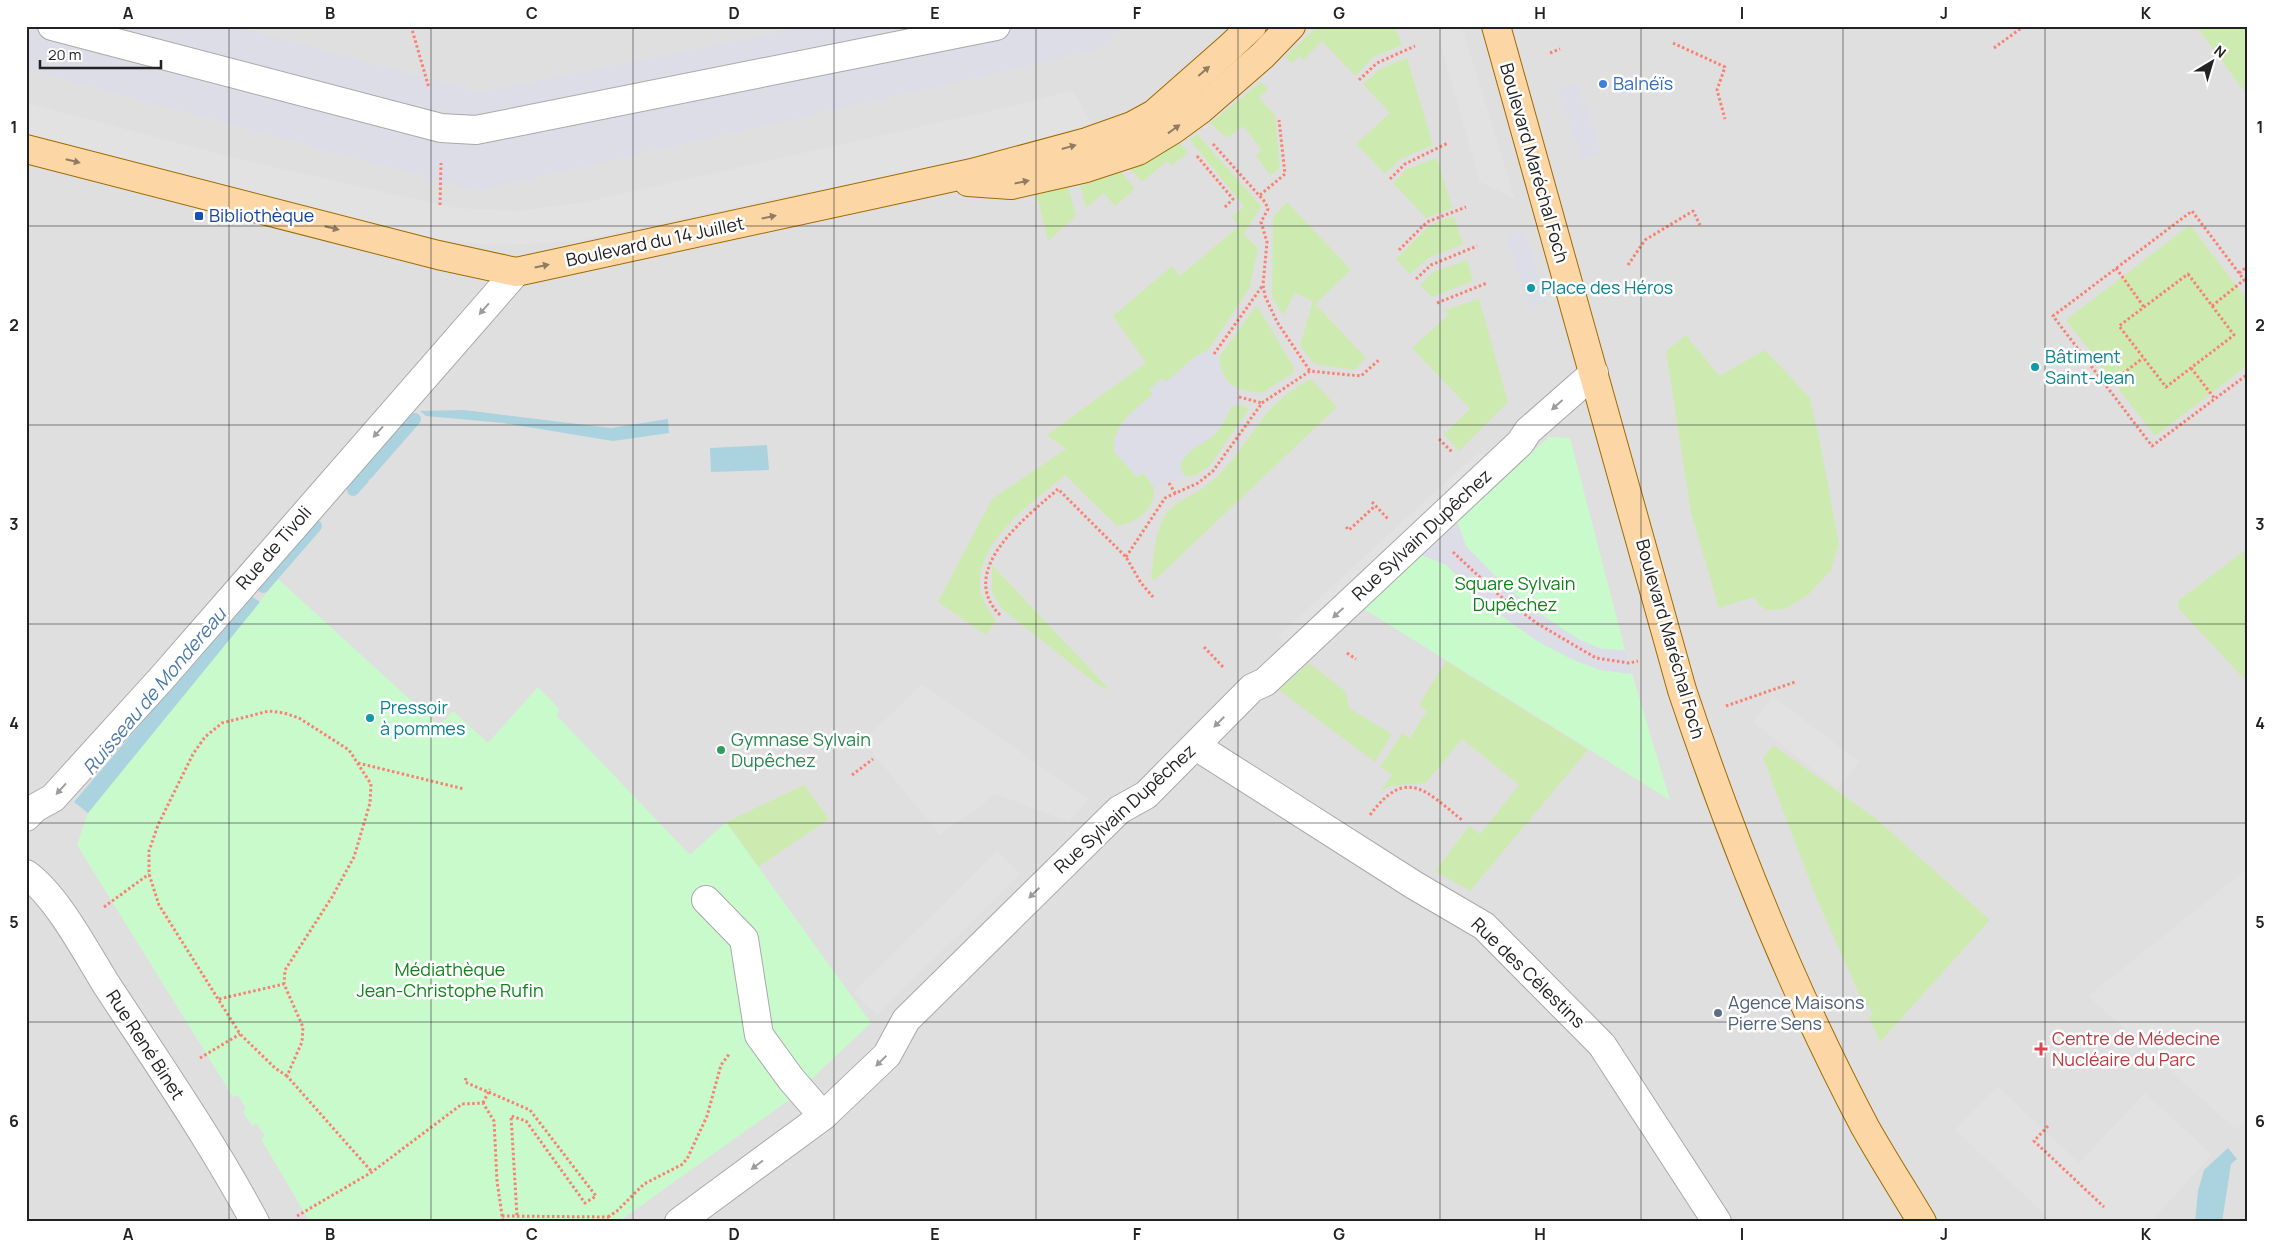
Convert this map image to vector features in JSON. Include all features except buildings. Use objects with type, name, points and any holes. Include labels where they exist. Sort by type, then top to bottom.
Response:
[{"type":"main road","name":"Boulevard du 14 Juillet","points":[[26,149],[438,255],[516,272],[939,180],[1048,154],[1132,126],[1154,114],[1230,48],[1252,26]]},
{"type":"main road","points":[[939,180],[1011,184],[1086,168],[1138,151],[1170,132],[1189,117],[1262,56],[1291,26]]},
{"type":"main road","name":"Boulevard Maréchal Foch","points":[[1496,26],[1682,690],[1709,771],[1766,918],[1846,1090],[1867,1130],[1922,1222]]},
{"type":"street","points":[[52,26],[441,128],[476,130],[996,26]]},
{"type":"street","name":"Rue de Tivoli","points":[[26,817],[35,808],[53,798],[162,678],[516,272]]},
{"type":"street","name":"Rue Sylvain Dupêchez","points":[[679,1222],[823,1116],[887,1055],[906,1020],[1119,810],[1146,795],[1252,688],[1265,682],[1520,444],[1528,432],[1594,373]]},
{"type":"street","name":"Rue des Célestins","points":[[1196,746],[1484,926],[1602,1045],[1717,1222]]},
{"type":"street","name":"Rue René Binet","points":[[26,874],[33,879],[58,908],[175,1090],[255,1222]]},
{"type":"street","points":[[706,900],[744,939],[759,1035],[791,1079],[823,1116]]},
{"type":"path","points":[[1994,48],[2024,26]]},
{"type":"path","points":[[1673,43],[1726,67],[1717,90],[1725,119]]},
{"type":"path","points":[[1359,80],[1377,63],[1416,46]]},
{"type":"path","points":[[1550,53],[1560,49]]},
{"type":"path","points":[[1189,117],[1260,196],[1268,209],[1261,222],[1268,242],[1263,285],[1265,296],[1277,322],[1310,371]]},
{"type":"path","points":[[1260,196],[1284,174],[1280,120]]},
{"type":"path","points":[[1390,179],[1405,164],[1448,144]]},
{"type":"path","points":[[1206,167],[1233,200],[1224,208]]},
{"type":"path","points":[[1399,250],[1426,222],[1466,207]]},
{"type":"path","points":[[1628,265],[1645,240],[1692,211],[1700,225]]},
{"type":"path","points":[[2248,285],[2192,211],[2054,316],[2152,446],[2248,374]]},
{"type":"path","points":[[1416,279],[1431,265],[1477,246]]},
{"type":"path","points":[[2239,273],[2248,266]]},
{"type":"path","points":[[2116,268],[2144,307]]},
{"type":"path","points":[[2188,274],[2234,335],[2166,386],[2119,326],[2144,307],[2188,274]]},
{"type":"path","points":[[2212,306],[2244,280]]},
{"type":"path","points":[[1437,303],[1488,283]]},
{"type":"path","points":[[1214,354],[1263,285]]},
{"type":"path","points":[[2107,386],[2143,358]]},
{"type":"path","points":[[1126,556],[1165,498],[1198,483],[1213,471],[1262,403],[1310,371],[1361,376],[1380,359]]},
{"type":"path","points":[[2191,368],[2215,399]]},
{"type":"path","points":[[1239,397],[1262,403]]},
{"type":"path","points":[[1439,439],[1453,453]]},
{"type":"path","points":[[1169,482],[1175,493]]},
{"type":"path","points":[[1000,615],[993,608],[988,593],[988,566],[1010,534],[1058,489],[1126,556],[1141,583],[1153,597]]},
{"type":"path","points":[[1346,527],[1349,530],[1374,504],[1392,523]]},
{"type":"path","points":[[1430,528],[1469,569],[1538,624],[1596,658],[1629,663],[1642,660]]},
{"type":"path","points":[[1204,647],[1224,668]]},
{"type":"path","points":[[1726,706],[1795,682]]},
{"type":"path","points":[[287,1076],[302,1042],[303,1027],[284,984],[285,970],[332,897],[354,857],[366,823],[371,784],[349,750],[299,718],[284,713],[269,712],[222,723],[205,737],[188,763],[158,825],[149,851],[149,874],[159,905],[240,1034],[275,1068],[287,1076],[372,1172]]},
{"type":"path","points":[[852,775],[873,759]]},
{"type":"path","points":[[358,763],[464,789]]},
{"type":"path","points":[[1350,844],[1382,799],[1392,792],[1402,789],[1424,789],[1462,820]]},
{"type":"path","points":[[104,907],[149,874]]},
{"type":"path","points":[[219,999],[284,984]]},
{"type":"path","points":[[200,1058],[240,1034]]},
{"type":"path","points":[[502,1216],[608,1217],[617,1211],[644,1184],[683,1164],[707,1116],[721,1065],[737,1042],[750,1036],[759,1035]]},
{"type":"path","points":[[466,1078],[464,1082],[489,1090],[530,1110],[596,1196],[585,1203],[526,1120],[511,1116],[517,1216]]},
{"type":"path","points":[[483,1103],[489,1090]]},
{"type":"path","points":[[297,1216],[372,1172],[462,1104],[483,1103]]},
{"type":"path","points":[[483,1103],[494,1121],[503,1222]]},
{"type":"path","points":[[2048,1126],[2034,1141],[2104,1207]]},
{"type":"path","points":[[608,1217],[612,1222]]},
{"type":"shaded area","points":[[26,26],[2248,26],[2248,1222],[26,1222]]},
{"type":"shaded area","points":[[26,26],[234,26],[480,92],[808,26],[1125,26],[1098,50],[477,191],[26,69]]},
{"type":"shaded area","points":[[1435,26],[1462,28],[1515,199],[1480,182]]},
{"type":"shaded area","points":[[1577,83],[1601,153],[1582,159],[1558,90]]},
{"type":"shaded area","points":[[1072,90],[1092,123],[981,158],[772,199],[578,241],[496,245],[440,240],[26,134],[26,103],[239,159],[455,208],[518,211],[585,202],[1026,103]]},
{"type":"shaded area","points":[[1523,230],[1547,303],[1530,308],[1506,236]]},
{"type":"shaded area","points":[[1208,350],[1219,358],[1220,368],[1227,382],[1240,390],[1239,404],[1231,407],[1219,429],[1212,437],[1187,452],[1180,467],[1185,477],[1154,488],[1143,472],[1137,477],[1117,455],[1114,451],[1114,439],[1121,424],[1153,394],[1149,390],[1162,378],[1167,382],[1195,357]]},
{"type":"shaded area","points":[[1478,452],[1488,463],[1287,647],[1278,636]]},
{"type":"shaded area","points":[[1457,522],[1466,546],[1505,586],[1552,622],[1580,640],[1602,649],[1625,650],[1632,674],[1600,670],[1571,659],[1537,641],[1489,607],[1446,565],[1421,555]]},
{"type":"shaded area","points":[[922,684],[1088,799],[1069,822],[996,794],[940,835],[863,741]]},
{"type":"shaded area","points":[[1773,696],[1859,762],[1838,789],[1753,722]]},
{"type":"shaded area","points":[[997,851],[1020,874],[877,1015],[854,992]]},
{"type":"shaded area","points":[[2248,868],[2248,1121],[2235,1129],[2088,996]]},
{"type":"shaded area","points":[[1997,1086],[2079,1163],[2145,1093],[2212,1155],[2150,1222],[2053,1222],[1955,1130]]},
{"type":"green space","points":[[1318,26],[1395,26],[1402,45],[1373,57],[1355,76],[1322,41],[1303,60],[1299,56],[1292,63],[1285,57]]},
{"type":"green space","points":[[2196,26],[2248,26],[2248,96]]},
{"type":"green space","points":[[1407,58],[1433,145],[1400,159],[1385,174],[1356,144],[1390,113],[1363,84],[1380,69]]},
{"type":"green space","points":[[1261,82],[1268,89],[1259,98],[1275,115],[1280,168],[1270,175],[1256,156],[1261,149],[1243,126],[1227,138],[1210,123]]},
{"type":"green space","points":[[1197,134],[1261,206],[1244,234],[1258,249],[1249,289],[1208,350],[1195,357],[1166,382],[1149,390],[1153,394],[1132,412],[1117,433],[1114,451],[1137,477],[1142,472],[1151,482],[1154,489],[1151,503],[1143,515],[1124,525],[1117,526],[1065,475],[1007,526],[985,558],[980,575],[981,593],[985,604],[996,621],[986,635],[938,602],[992,499],[1066,449],[1047,435],[1146,363],[1113,316],[1172,266],[1180,276],[1239,226],[1232,217],[1244,206],[1190,140]]},
{"type":"green space","points":[[1179,142],[1188,153],[1172,165],[1167,161],[1142,182],[1129,167]]},
{"type":"green space","points":[[1437,158],[1452,208],[1426,218],[1393,183],[1407,169]]},
{"type":"green space","points":[[1120,171],[1135,189],[1115,206],[1104,193],[1086,208],[1080,186]]},
{"type":"green space","points":[[1068,187],[1076,216],[1048,241],[1036,192]]},
{"type":"green space","points":[[1287,202],[1351,270],[1315,304],[1366,358],[1354,370],[1315,364],[1300,346],[1313,301],[1295,293],[1283,315],[1272,297],[1273,217]]},
{"type":"green space","points":[[1454,216],[1463,244],[1428,258],[1410,274],[1396,259],[1429,226]]},
{"type":"green space","points":[[2190,225],[2248,301],[2248,365],[2155,436],[2066,320]]},
{"type":"green space","points":[[1467,260],[1473,281],[1432,297],[1420,285],[1434,272]]},
{"type":"green space","points":[[1479,299],[1508,402],[1459,451],[1444,434],[1470,409],[1412,348],[1448,315],[1444,310]]},
{"type":"green space","points":[[1255,307],[1258,307],[1294,368],[1293,373],[1262,393],[1232,385],[1224,375],[1219,358]]},
{"type":"green space","points":[[1686,335],[1719,376],[1765,350],[1810,398],[1839,544],[1831,570],[1809,594],[1785,609],[1768,610],[1760,606],[1754,597],[1719,608],[1691,513],[1666,351]]},
{"type":"green space","points":[[1311,379],[1337,407],[1154,581],[1151,577],[1156,539],[1168,511],[1202,489],[1216,477],[1232,460],[1273,407],[1288,394]]},
{"type":"green space","points":[[1239,404],[1249,409],[1209,467],[1195,475],[1185,477],[1180,467],[1182,461],[1192,449],[1218,431],[1231,407]]},
{"type":"green space","name":"Square Sylvain Dupêchez","points":[[1549,437],[1570,438],[1625,650],[1670,800],[1364,609]]},
{"type":"green space","points":[[2248,548],[2248,683],[2179,609],[2178,601]]},
{"type":"green space","points":[[992,565],[1110,690],[1098,685],[1002,609],[992,592]]},
{"type":"green space","name":"Médiathèque Jean-Christophe Rufin","points":[[278,579],[439,726],[453,711],[488,743],[538,687],[560,710],[556,715],[690,855],[726,822],[871,1023],[789,1100],[618,1222],[310,1222],[261,1139],[265,1136],[256,1123],[252,1126],[243,1112],[246,1109],[238,1095],[233,1097],[77,845],[88,813]]},
{"type":"green space","points":[[1446,661],[1588,750],[1470,891],[1435,871],[1469,826],[1480,834],[1519,785],[1462,739],[1426,783],[1390,786],[1380,791],[1392,775],[1380,767],[1402,733],[1410,738],[1427,711],[1419,705]]},
{"type":"green space","points":[[1309,663],[1346,692],[1349,708],[1392,734],[1375,762],[1279,690]]},
{"type":"green space","points":[[1773,745],[1875,818],[1990,920],[1880,1042],[1869,1017],[1873,1014],[1868,1005],[1864,1005],[1816,897],[1763,758]]},
{"type":"green space","points":[[804,785],[829,819],[758,867],[726,822]]},
{"type":"water","points":[[464,410],[611,428],[668,419],[669,433],[613,441],[503,423],[426,416],[420,411]]},
{"type":"water","points":[[767,445],[769,470],[711,472],[710,448]]},
{"type":"water","points":[[250,595],[260,602],[88,813],[74,802]]},
{"type":"water","points":[[2228,1148],[2237,1159],[2231,1164],[2222,1222],[2195,1222],[2198,1191],[2204,1170]]},
{"type":"waterway","name":"Ruisseau de Mondereau","points":[[367,474],[415,419]]},
{"type":"waterway","name":"Ruisseau de Mondereau","points":[[353,490],[363,479]]},
{"type":"waterway","name":"Ruisseau de Mondereau","points":[[263,587],[316,526]]},
{"type":"place","name":"Balnéïs","points":[[1603,84]]},
{"type":"place","name":"Bibliothèque","points":[[199,216]]},
{"type":"place","name":"Place des Héros","points":[[1531,288]]},
{"type":"place","name":"Bâtiment Saint-Jean","points":[[2035,367]]},
{"type":"place","name":"Pressoir à pommes","points":[[370,718]]},
{"type":"place","name":"Gymnase Sylvain Dupêchez","points":[[721,750]]},
{"type":"place","name":"Agence Maisons Pierre Sens","points":[[1718,1013]]},
{"type":"place","name":"Centre de Médecine Nucléaire du Parc","points":[[2041,1049]]}]
